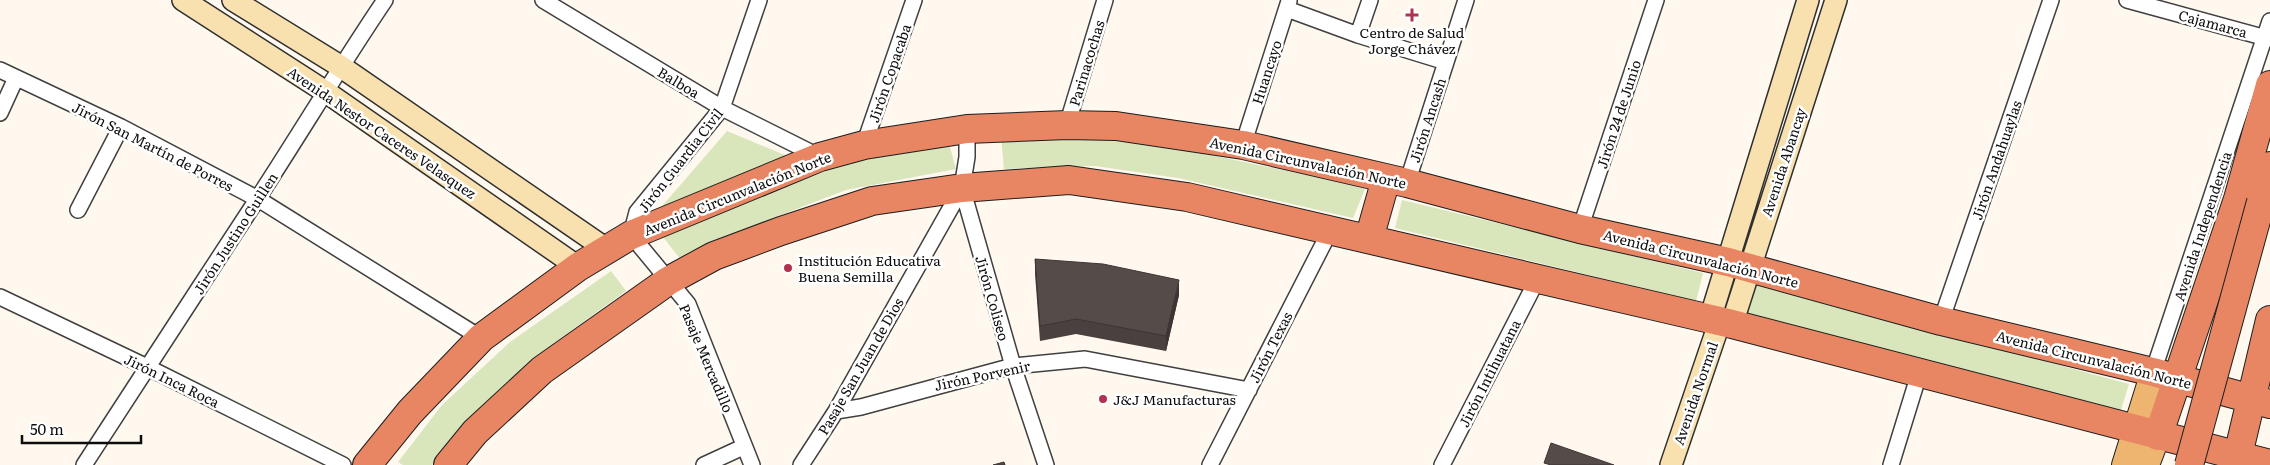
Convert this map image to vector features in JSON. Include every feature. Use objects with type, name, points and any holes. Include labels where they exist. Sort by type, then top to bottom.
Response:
[{"type":"highway","name":"Avenida Independencia","points":[[2147,433],[2166,376],[2238,199],[2270,85]]},
{"type":"highway","name":"Avenida Circunvalación Norte","points":[[367,465],[410,412],[481,338],[578,267],[631,235],[820,157],[864,146],[967,129],[1067,125],[1116,126],[1243,145],[1397,181],[1580,229],[1739,265],[1940,321],[2166,376],[2261,402]]},
{"type":"highway","points":[[2189,465],[2270,166]]},
{"type":"highway","points":[[448,465],[475,432],[542,370],[668,281],[714,256],[781,231],[872,201],[962,188],[1069,180],[1188,197],[1331,230],[1720,322],[2147,433],[2237,460],[2270,464]]},
{"type":"highway","points":[[1369,239],[1397,181]]},
{"type":"highway","points":[[2209,465],[2270,240]]},
{"type":"highway","points":[[2237,460],[2261,402],[2270,320]]},
{"type":"main road","points":[[2124,465],[2147,433]]},
{"type":"main road","points":[[2147,433],[2147,465]]},
{"type":"street","name":"Avenida Nestor Caceres Velasquez","points":[[184,0],[326,92],[578,267]]},
{"type":"street","points":[[233,0],[340,66],[606,250]]},
{"type":"street","name":"Jirón Justino Guillen","points":[[84,465],[258,199],[326,92],[340,66],[385,0]]},
{"type":"street","name":"Balboa","points":[[543,0],[722,108],[820,157]]},
{"type":"street","name":"Jirón Guardia Civil","points":[[631,235],[636,212],[722,108],[758,0]]},
{"type":"street","name":"Jirón Copacaba","points":[[864,146],[914,0]]},
{"type":"street","name":"Parinacochas","points":[[1067,125],[1105,0]]},
{"type":"street","points":[[1358,35],[1370,0]]},
{"type":"street","name":"Jirón Ancash","points":[[1397,181],[1446,62],[1466,0]]},
{"type":"street","name":"Jirón 24 de Junio","points":[[1580,229],[1656,0]]},
{"type":"street","name":"Avenida Abancay","points":[[1739,265],[1808,0]]},
{"type":"street","name":"Avenida Abancay","points":[[1720,322],[1836,0]]},
{"type":"street","name":"Jirón Andahuaylas","points":[[1940,321],[2051,0]]},
{"type":"street","name":"Cajamarca","points":[[2127,0],[2267,38]]},
{"type":"street","points":[[1288,5],[1358,35],[1446,62]]},
{"type":"street","name":"Huancayo","points":[[1243,145],[1288,5]]},
{"type":"street","name":"Avenida Independencia","points":[[2166,376],[2267,38],[2270,21]]},
{"type":"street","name":"Jirón San Martín de Porres","points":[[0,70],[121,127],[258,199],[481,338]]},
{"type":"street","points":[[0,113],[16,78]]},
{"type":"street","points":[[78,210],[121,127]]},
{"type":"street","name":"Pasaje San Juan de Dios","points":[[801,465],[836,411],[962,188],[967,157],[967,129]]},
{"type":"street","name":"Jirón Coliseo","points":[[962,188],[1013,366],[1046,465]]},
{"type":"street","name":"Jirón Texas","points":[[1210,465],[1331,230]]},
{"type":"street","name":"Pasaje Mercadillo","points":[[631,235],[688,304],[743,447],[752,465]]},
{"type":"street","name":"Jirón Intihuatana","points":[[1442,465],[1536,280]]},
{"type":"street","name":"Jirón Inca Roca","points":[[0,297],[147,367],[342,465]]},
{"type":"street","name":"Avenida Normal","points":[[1671,465],[1720,322]]},
{"type":"street","name":"Jirón Porvenir","points":[[836,411],[861,407],[1013,366],[1085,359],[1249,390]]},
{"type":"street","points":[[1891,465],[1919,374]]},
{"type":"street","points":[[704,465],[743,447]]},
{"type":"green space","points":[[727,131],[787,156],[657,212]]},
{"type":"green space","points":[[1087,136],[1227,158],[1365,189],[1353,218],[1178,178],[1095,166],[1004,169],[1001,137]]},
{"type":"green space","points":[[948,140],[956,169],[846,190],[760,223],[681,260],[663,237],[761,195],[853,161]]},
{"type":"green space","points":[[1402,200],[1703,273],[1696,301],[1395,228]]},
{"type":"green space","points":[[611,271],[626,291],[532,359],[463,425],[432,465],[403,465],[398,462],[442,405],[510,342]]},
{"type":"green space","points":[[1753,282],[2129,384],[2120,413],[1744,314]]},
{"type":"building","points":[[1035,259],[1103,264],[1179,280],[1166,336],[1076,319],[1040,326]]},
{"type":"building","points":[[1551,443],[1614,465],[1551,465],[1544,463]]},
{"type":"building","points":[[1004,462],[1005,465],[993,465]]},
{"type":"place","name":"Centro de Salud Jorge Chávez","points":[[1412,15]]},
{"type":"place","name":"Institución Educativa Buena Semilla","points":[[788,268]]},
{"type":"place","name":"J&J Manufacturas","points":[[1103,399]]}]
